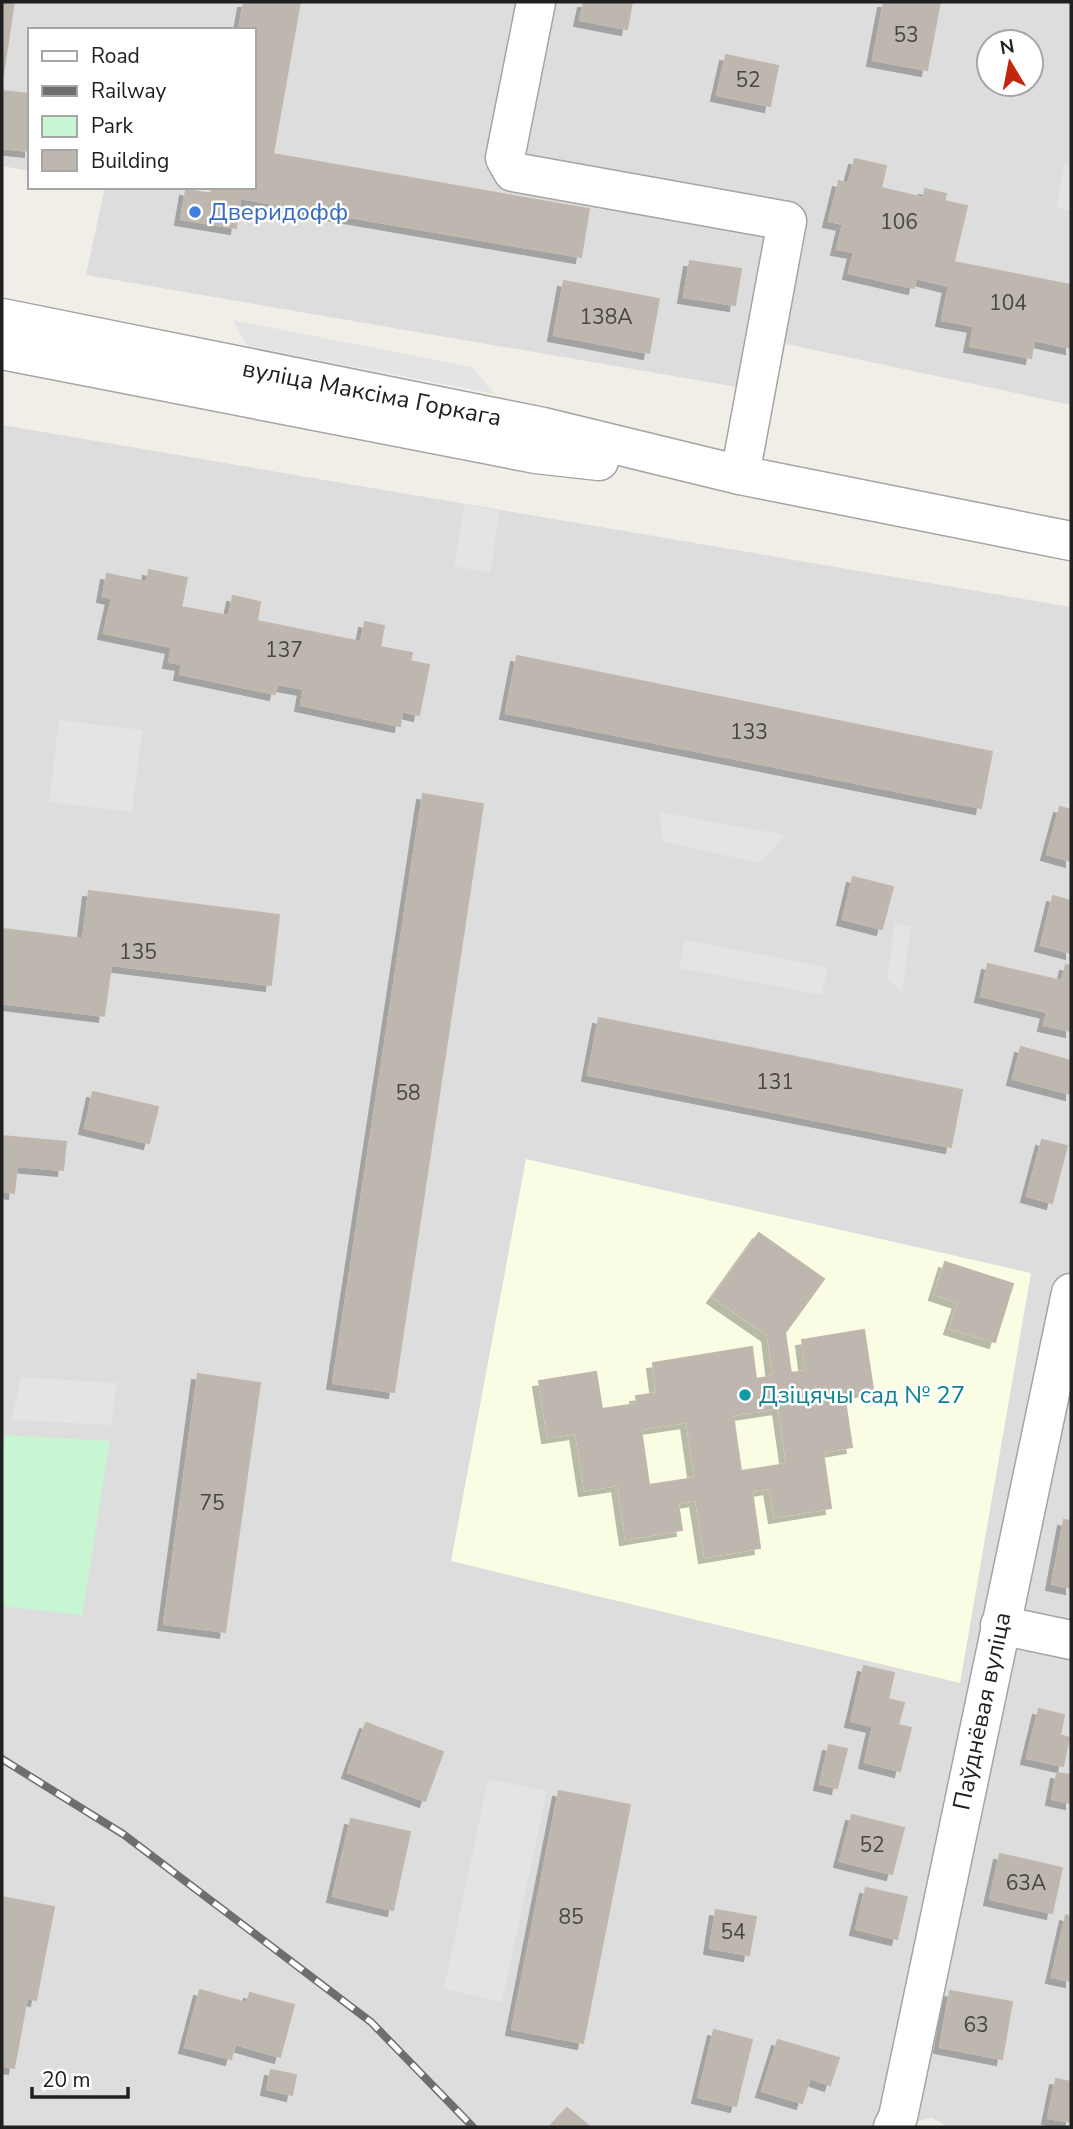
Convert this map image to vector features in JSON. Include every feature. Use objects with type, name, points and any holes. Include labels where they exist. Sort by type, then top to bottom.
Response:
[{"type":"street","points":[[536,2],[505,158],[513,172],[788,221],[740,475]]},
{"type":"street","name":"вуліца Максіма Горкага","points":[[2,318],[542,427],[740,475],[1071,541]]},
{"type":"street","name":"вуліца Максіма Горкага","points":[[2,350],[536,454],[740,475]]},
{"type":"street","name":"Паўднёвая вуліца","points":[[893,2127],[898,2117],[1071,1293]]},
{"type":"street","points":[[1000,1625],[1071,1640]]},
{"type":"shaded area","points":[[2,2],[1071,2],[1071,405],[745,335],[737,387],[86,275],[105,189],[256,189],[256,28],[28,28],[28,171],[2,166]]},
{"type":"shaded area","points":[[1064,165],[1071,166],[1071,211],[1056,207]]},
{"type":"shaded area","points":[[233,320],[472,367],[495,394],[247,346]]},
{"type":"shaded area","points":[[2,425],[1071,607],[1071,2127],[949,2127],[932,2118],[888,2127],[2,2127]]},
{"type":"shaded area","points":[[464,505],[500,511],[490,573],[454,566]]},
{"type":"shaded area","points":[[59,720],[142,730],[132,812],[49,802]]},
{"type":"shaded area","points":[[659,812],[785,835],[760,863],[663,842]]},
{"type":"shaded area","points":[[895,923],[911,926],[902,992],[887,979]]},
{"type":"shaded area","points":[[685,940],[827,967],[822,995],[679,968]]},
{"type":"shaded area","points":[[526,1159],[1031,1273],[960,1683],[451,1561]]},
{"type":"shaded area","points":[[21,1377],[117,1383],[111,1425],[12,1420]]},
{"type":"shaded area","points":[[488,1779],[547,1791],[502,2002],[444,1989]]},
{"type":"green space","points":[[5,1435],[110,1441],[82,1615],[2,1606],[2,1456]]},
{"type":"building","points":[[2,2],[14,2],[2,81]]},
{"type":"building","points":[[244,2],[300,2],[273,154],[589,209],[581,257],[211,193],[212,189],[256,189],[256,28],[239,28]]},
{"type":"building","points":[[584,2],[632,2],[627,29],[580,20]]},
{"type":"building","points":[[884,2],[940,2],[927,70],[873,60]]},
{"type":"building","points":[[726,55],[778,66],[770,106],[717,95]]},
{"type":"building","points":[[2,91],[28,94],[28,151],[2,148]]},
{"type":"building","points":[[855,159],[886,166],[881,188],[924,198],[925,189],[946,194],[944,201],[967,206],[948,286],[916,278],[914,288],[849,273],[854,252],[837,249],[843,224],[829,221],[839,181],[848,184]]},
{"type":"building","points":[[186,190],[240,198],[236,228],[181,219]]},
{"type":"building","points":[[690,261],[741,269],[735,305],[684,297]]},
{"type":"building","points":[[954,262],[1071,285],[1071,348],[1034,340],[1031,358],[970,346],[974,326],[942,320]]},
{"type":"building","points":[[564,281],[659,299],[649,353],[554,335]]},
{"type":"building","points":[[149,570],[187,578],[181,607],[229,616],[233,596],[260,602],[257,621],[361,642],[365,622],[384,626],[380,647],[412,653],[410,661],[429,665],[419,715],[402,711],[400,726],[301,705],[304,689],[277,684],[275,694],[180,674],[182,664],[169,662],[172,647],[104,633],[112,598],[103,596],[107,574],[147,582]]},
{"type":"building","points":[[517,656],[992,752],[981,808],[506,713]]},
{"type":"building","points":[[423,794],[483,804],[394,1392],[333,1383]]},
{"type":"building","points":[[1060,807],[1071,810],[1071,861],[1047,854]]},
{"type":"building","points":[[853,877],[893,887],[882,929],[843,919]]},
{"type":"building","points":[[89,891],[279,915],[271,985],[111,965],[104,1016],[2,1003],[2,929],[83,939]]},
{"type":"building","points":[[1053,896],[1071,901],[1071,953],[1041,945]]},
{"type":"building","points":[[988,964],[1062,981],[1066,965],[1071,966],[1071,1031],[1044,1025],[1047,1012],[981,996]]},
{"type":"building","points":[[599,1018],[962,1090],[951,1147],[588,1075]]},
{"type":"building","points":[[1021,1047],[1071,1061],[1071,1094],[1013,1079]]},
{"type":"building","points":[[93,1092],[158,1107],[149,1143],[85,1128]]},
{"type":"building","points":[[2,1136],[66,1142],[63,1170],[17,1166],[14,1193],[2,1191]]},
{"type":"building","points":[[1042,1140],[1067,1146],[1052,1203],[1027,1196]]},
{"type":"building","name":"Дзіцячы сад № 27","points":[[759,1233],[824,1279],[785,1333],[791,1373],[806,1371],[802,1340],[864,1330],[873,1389],[844,1394],[852,1447],[823,1452],[831,1508],[775,1517],[770,1488],[752,1491],[760,1548],[705,1557],[696,1500],[678,1503],[682,1530],[626,1539],[618,1485],[585,1490],[576,1433],[548,1437],[539,1381],[596,1372],[602,1409],[637,1404],[636,1396],[657,1393],[653,1363],[752,1347],[756,1379],[773,1376],[768,1335],[713,1297]],"holes":[[[779,1408],[787,1464],[741,1471],[733,1415]],[[687,1422],[695,1478],[649,1485],[641,1429]]]},
{"type":"building","points":[[945,1262],[1013,1284],[995,1342],[950,1328],[959,1302],[935,1294]]},
{"type":"building","points":[[198,1374],[260,1383],[225,1632],[164,1624]]},
{"type":"building","points":[[1064,1520],[1071,1521],[1071,1588],[1052,1584]]},
{"type":"building","points":[[864,1666],[894,1673],[888,1699],[904,1703],[898,1725],[911,1728],[900,1771],[865,1762],[873,1726],[851,1721]]},
{"type":"building","points":[[1039,1709],[1064,1715],[1060,1735],[1069,1738],[1063,1766],[1027,1758]]},
{"type":"building","points":[[366,1723],[443,1752],[425,1801],[348,1772]]},
{"type":"building","points":[[829,1745],[847,1749],[837,1788],[820,1784]]},
{"type":"building","points":[[1057,1773],[1071,1775],[1071,1803],[1052,1799]]},
{"type":"building","points":[[559,1791],[630,1805],[583,2043],[512,2029]]},
{"type":"building","points":[[852,1815],[904,1828],[892,1874],[840,1861]]},
{"type":"building","points":[[351,1819],[410,1832],[393,1910],[333,1896]]},
{"type":"building","points":[[1000,1854],[1062,1868],[1052,1913],[990,1899]]},
{"type":"building","points":[[866,1888],[907,1897],[897,1939],[856,1929]]},
{"type":"building","points":[[2,1897],[54,1907],[36,2000],[27,1998],[14,2068],[2,2066]]},
{"type":"building","points":[[716,1910],[756,1917],[749,1955],[710,1948]]},
{"type":"building","points":[[1066,1915],[1071,1917],[1071,1981],[1052,1977]]},
{"type":"building","points":[[200,1990],[247,2003],[250,1993],[294,2005],[280,2057],[235,2044],[231,2059],[185,2047]]},
{"type":"building","points":[[950,1991],[1012,2002],[1002,2059],[940,2047]]},
{"type":"building","points":[[714,2030],[752,2040],[736,2106],[698,2097]]},
{"type":"building","points":[[778,2040],[839,2058],[830,2085],[810,2078],[802,2103],[762,2091]]},
{"type":"building","points":[[271,2070],[296,2075],[292,2095],[267,2089]]},
{"type":"building","points":[[1056,2079],[1071,2082],[1071,2122],[1048,2118]]},
{"type":"building","points":[[567,2108],[590,2127],[550,2127]]},
{"type":"railway","points":[[2,1759],[123,1834],[371,2022],[473,2127]]},
{"type":"place","name":"Дверидофф","points":[[195,212]]},
{"type":"place","name":"Дзіцячы сад № 27","points":[[745,1395]]}]
